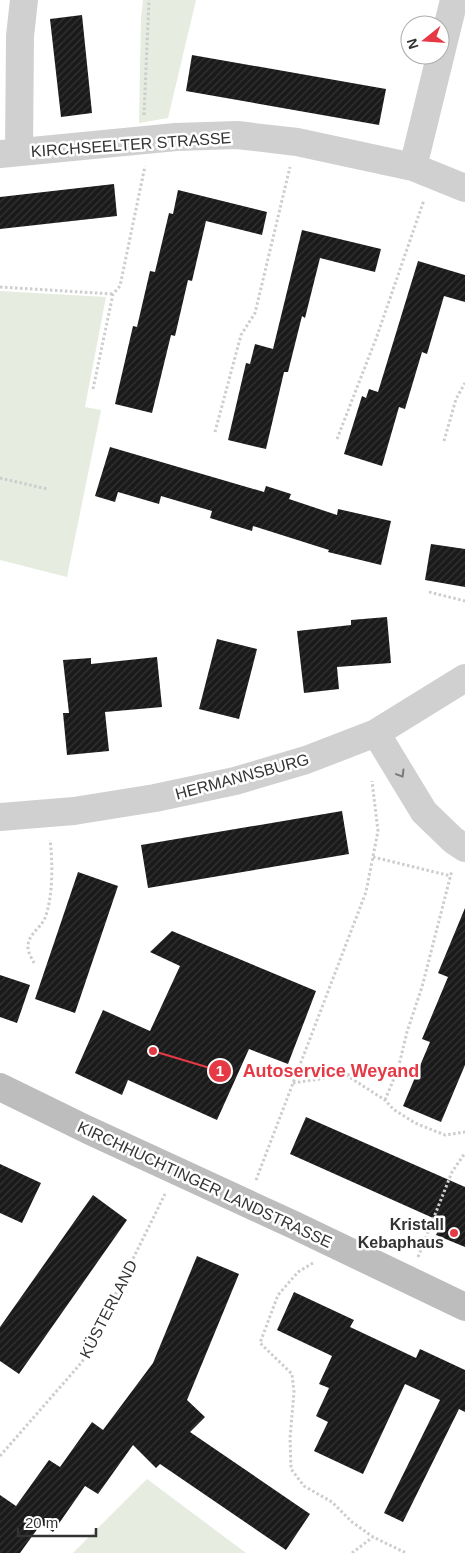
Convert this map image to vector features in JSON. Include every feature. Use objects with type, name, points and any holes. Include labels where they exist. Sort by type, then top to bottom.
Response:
[{"type":"main road","name":"KIRCHHUCHTINGER LANDSTRASSE","points":[[0,1087],[465,1307]]},
{"type":"street","points":[[9,153],[24,0]]},
{"type":"street","points":[[423,172],[454,0]]},
{"type":"street","name":"KIRCHSEELTER STRASSE","points":[[9,153],[176,137],[238,135],[297,142],[423,172],[465,188]]},
{"type":"street","name":"HERMANNSBURG","points":[[0,817],[47,814],[154,798],[235,781],[306,760],[371,735],[465,678]]},
{"type":"street","points":[[371,735],[424,812],[453,840],[461,855]]},
{"type":"path","points":[[93,389],[113,294],[120,286],[147,140],[149,0]]},
{"type":"path","points":[[215,432],[241,335],[254,313],[297,142]]},
{"type":"path","points":[[337,439],[412,238],[423,172]]},
{"type":"path","points":[[0,287],[113,294]]},
{"type":"path","points":[[444,441],[456,399],[465,384]]},
{"type":"path","points":[[0,478],[47,489]]},
{"type":"path","points":[[429,592],[465,601]]},
{"type":"path","points":[[247,1204],[366,892],[378,831],[371,735]]},
{"type":"path","points":[[34,962],[28,948],[31,935],[44,919],[50,897],[52,853],[47,814]]},
{"type":"path","points":[[451,876],[461,855]]},
{"type":"path","points":[[385,1100],[398,1068],[407,1032],[422,987],[451,876],[461,855]]},
{"type":"path","points":[[373,857],[451,876]]},
{"type":"path","points":[[293,1083],[398,1068]]},
{"type":"path","points":[[346,1075],[385,1100],[393,1109],[423,1126],[445,1135],[465,1132]]},
{"type":"path","points":[[409,1280],[452,1172],[465,1153]]},
{"type":"path","name":"KÜSTERLAND","points":[[0,1456],[82,1362],[176,1171]]},
{"type":"path","points":[[340,1247],[298,1272],[278,1295],[260,1343],[292,1374],[294,1392],[290,1438],[291,1469],[304,1486],[332,1502],[352,1522],[373,1536],[406,1553]]},
{"type":"path","points":[[352,1553],[373,1536]]},
{"type":"shaded area","points":[[143,0],[196,0],[168,118],[139,123],[141,19]]},
{"type":"shaded area","points":[[0,291],[106,297],[85,407],[101,410],[67,577],[0,560]]},
{"type":"shaded area","points":[[147,1479],[246,1553],[73,1553]]},
{"type":"building","points":[[82,15],[92,113],[61,117],[50,19]]},
{"type":"building","points":[[192,55],[386,89],[379,125],[186,91]]},
{"type":"building","points":[[114,184],[117,216],[0,229],[0,197]]},
{"type":"building","points":[[178,190],[267,212],[262,235],[206,221],[192,281],[188,280],[175,336],[171,335],[152,413],[115,404],[133,326],[137,327],[150,271],[155,272],[169,213],[173,214]]},
{"type":"building","points":[[302,230],[381,249],[375,272],[320,258],[305,318],[302,316],[288,372],[284,372],[266,449],[228,440],[246,363],[250,364],[255,344],[273,349]]},
{"type":"building","points":[[418,261],[465,275],[465,302],[444,296],[427,354],[422,352],[405,409],[399,407],[382,466],[344,454],[362,396],[366,398],[369,389],[378,392]]},
{"type":"building","points":[[110,447],[264,492],[266,486],[291,494],[289,499],[337,515],[338,509],[391,521],[381,565],[328,552],[329,550],[253,526],[252,531],[210,518],[212,511],[161,496],[159,504],[118,492],[115,502],[95,496]]},
{"type":"building","points":[[431,544],[465,549],[465,587],[425,580]]},
{"type":"building","points":[[387,617],[391,663],[337,667],[339,689],[304,693],[297,631],[351,625],[351,620]]},
{"type":"building","points":[[217,639],[257,649],[239,719],[199,709]]},
{"type":"building","points":[[157,657],[162,707],[105,712],[109,751],[67,755],[63,713],[69,713],[63,660],[91,658],[91,664]]},
{"type":"building","points":[[342,811],[349,854],[148,888],[141,845]]},
{"type":"building","points":[[78,872],[118,886],[75,1013],[35,999]]},
{"type":"building","points":[[465,908],[465,1065],[441,1122],[403,1106],[430,1042],[422,1039],[448,977],[438,973]]},
{"type":"building","points":[[172,931],[316,991],[288,1064],[249,1049],[217,1120],[128,1080],[122,1095],[75,1073],[103,1010],[150,1031],[180,966],[150,952]]},
{"type":"building","points":[[0,975],[30,985],[17,1023],[0,1017]]},
{"type":"building","points":[[306,1117],[465,1187],[465,1247],[436,1235],[442,1222],[290,1154]]},
{"type":"building","points":[[0,1164],[41,1183],[22,1223],[0,1213]]},
{"type":"building","points":[[93,1195],[127,1220],[19,1374],[0,1361],[0,1327]]},
{"type":"building","points":[[197,1256],[239,1274],[187,1400],[205,1417],[190,1432],[310,1514],[286,1550],[160,1464],[156,1468],[133,1445],[98,1494],[85,1486],[53,1532],[41,1524],[20,1553],[0,1553],[0,1495],[16,1506],[49,1460],[60,1467],[92,1422],[103,1430],[153,1363]]},
{"type":"building","points":[[294,1292],[354,1320],[350,1327],[416,1358],[420,1349],[465,1370],[465,1412],[459,1409],[403,1522],[384,1513],[440,1400],[405,1384],[363,1474],[314,1451],[328,1422],[316,1416],[329,1388],[319,1384],[332,1356],[277,1330]]},
{"type":"place","name":"Autoservice Weyand","points":[[153,1051]]},
{"type":"place","name":"Kristall Kebaphaus","points":[[454,1233]]}]
